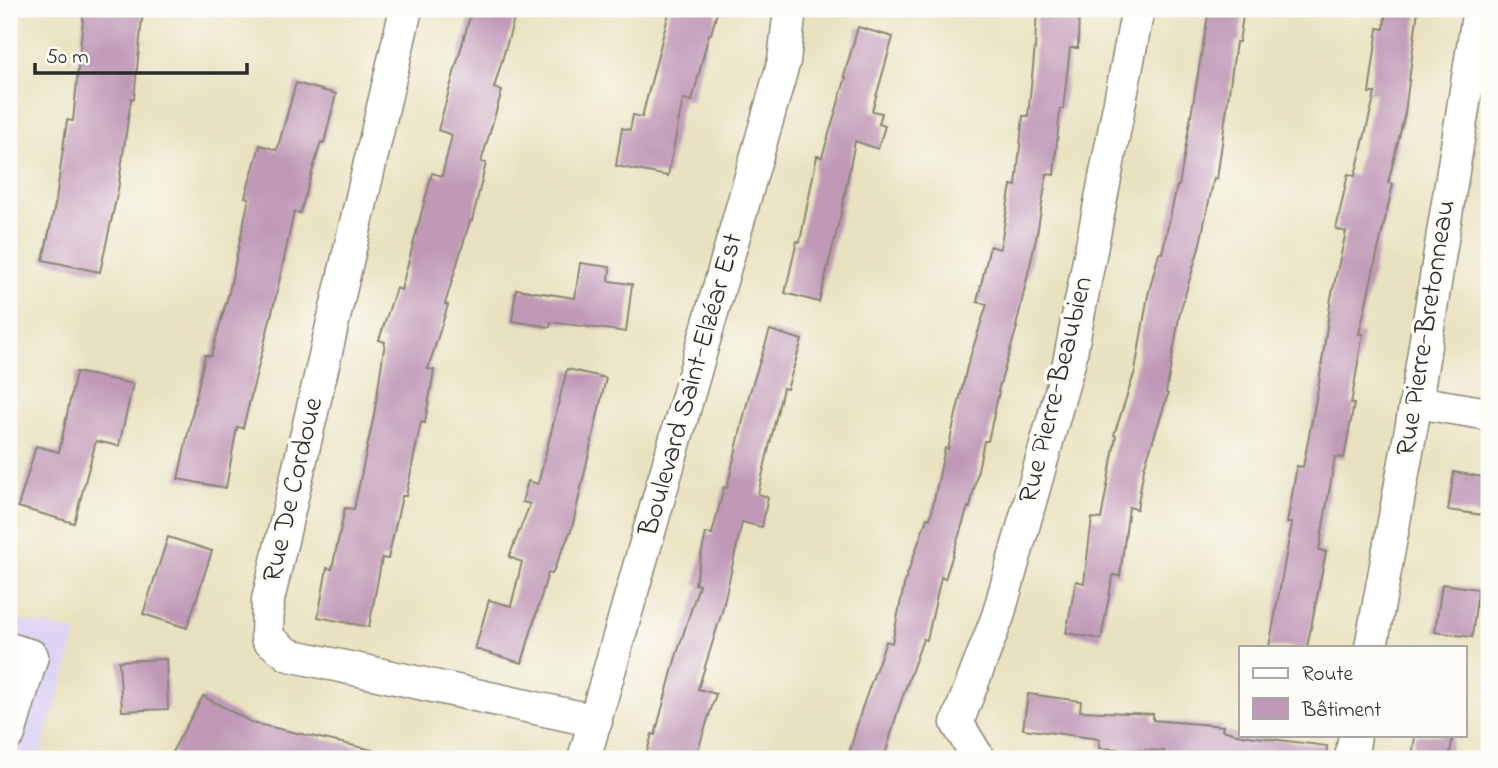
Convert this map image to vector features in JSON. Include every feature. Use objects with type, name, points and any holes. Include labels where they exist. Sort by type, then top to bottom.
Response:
[{"type":"street","name":"Rue De Cordoue","points":[[406,9],[268,600],[267,638],[289,655],[596,721]]},
{"type":"street","name":"Boulevard Saint-Elzéar Est","points":[[584,759],[784,61],[790,9]]},
{"type":"street","name":"Rue Pierre-Beaubien","points":[[979,759],[957,723],[998,615],[1069,363],[1138,9]]},
{"type":"street","name":"Rue Pierre-Bretonneau","points":[[1371,646],[1481,26]]},
{"type":"street","points":[[1416,402],[1489,414]]},
{"type":"street","points":[[9,649],[32,656],[9,734]]},
{"type":"street","points":[[1351,759],[1355,736]]},
{"type":"shaded area","points":[[9,618],[78,633],[39,759],[9,759]]},
{"type":"building","points":[[84,9],[143,9],[134,99],[131,98],[118,190],[100,272],[43,260],[56,200],[67,120],[73,121]]},
{"type":"building","points":[[472,9],[517,9],[494,88],[502,91],[481,162],[486,163],[472,221],[445,304],[448,305],[428,369],[434,370],[425,423],[421,422],[406,496],[402,496],[388,559],[382,558],[369,627],[318,617],[327,568],[332,569],[345,508],[354,509],[374,415],[385,342],[379,340],[396,288],[401,290],[432,173],[442,176],[452,135],[438,130]]},
{"type":"building","points":[[670,9],[718,9],[692,101],[683,99],[668,176],[616,166],[622,128],[630,130],[633,115],[642,117]]},
{"type":"building","points":[[1037,9],[1079,9],[1078,48],[1070,48],[1063,109],[1060,109],[1054,175],[1047,174],[1017,327],[998,391],[988,441],[984,441],[970,508],[968,507],[945,579],[941,577],[927,640],[923,639],[884,759],[869,759],[849,754],[886,641],[892,643],[905,581],[927,518],[930,519],[945,448],[948,449],[967,367],[987,304],[977,302],[990,246],[1000,249],[1011,185],[1016,186],[1023,116],[1028,116]]},
{"type":"building","points":[[1209,9],[1244,9],[1239,42],[1236,42],[1217,179],[1214,178],[1199,248],[1180,312],[1166,393],[1168,394],[1144,468],[1137,509],[1129,507],[1120,576],[1113,575],[1101,639],[1066,633],[1076,581],[1084,583],[1092,518],[1101,519],[1116,436],[1114,435],[1135,371],[1148,295],[1179,186]]},
{"type":"building","points":[[1386,9],[1418,9],[1405,113],[1388,183],[1393,184],[1359,334],[1363,334],[1344,458],[1335,457],[1319,550],[1326,552],[1307,646],[1269,646],[1292,523],[1287,523],[1297,466],[1303,467],[1331,298],[1346,232],[1336,229],[1348,174],[1355,176],[1375,93],[1369,93],[1378,28],[1384,29]]},
{"type":"building","points":[[858,27],[893,37],[872,111],[882,113],[879,124],[885,126],[878,149],[855,141],[841,214],[819,302],[785,293],[797,241],[800,242],[817,156],[822,157]]},
{"type":"building","points":[[296,83],[336,94],[324,143],[321,142],[300,213],[294,212],[243,428],[237,427],[226,488],[178,479],[205,355],[211,356],[229,292],[249,198],[245,197],[260,145],[277,150]]},
{"type":"building","points":[[580,263],[610,267],[609,281],[632,284],[626,332],[551,322],[550,327],[512,321],[516,289],[575,298]]},
{"type":"building","points":[[770,330],[802,340],[787,389],[783,388],[758,494],[768,497],[762,527],[742,522],[722,612],[698,689],[716,694],[695,759],[645,759],[652,734],[655,735],[699,585],[695,584],[706,533],[712,534],[724,487],[727,488],[749,395]]},
{"type":"building","points":[[567,369],[606,378],[572,528],[552,574],[548,573],[522,663],[475,649],[489,600],[511,606],[522,562],[509,557],[530,504],[522,502],[528,481],[538,484]]},
{"type":"building","points":[[76,372],[133,384],[119,446],[96,441],[74,523],[18,507],[36,446],[59,452]]},
{"type":"building","points":[[1454,472],[1489,478],[1489,516],[1448,510]]},
{"type":"building","points":[[168,537],[212,551],[187,628],[143,614]]},
{"type":"building","points":[[1442,584],[1478,589],[1472,637],[1435,632]]},
{"type":"building","points":[[166,659],[168,709],[122,711],[119,661]]},
{"type":"building","points":[[1028,694],[1081,701],[1080,711],[1153,714],[1153,720],[1223,726],[1222,730],[1239,736],[1327,746],[1326,759],[1193,759],[1164,756],[1164,751],[1099,748],[1099,739],[1023,729]]},
{"type":"building","points":[[203,696],[253,723],[373,750],[372,759],[184,759],[172,752]]},
{"type":"building","points":[[1415,736],[1453,736],[1449,759],[1412,759]]}]
